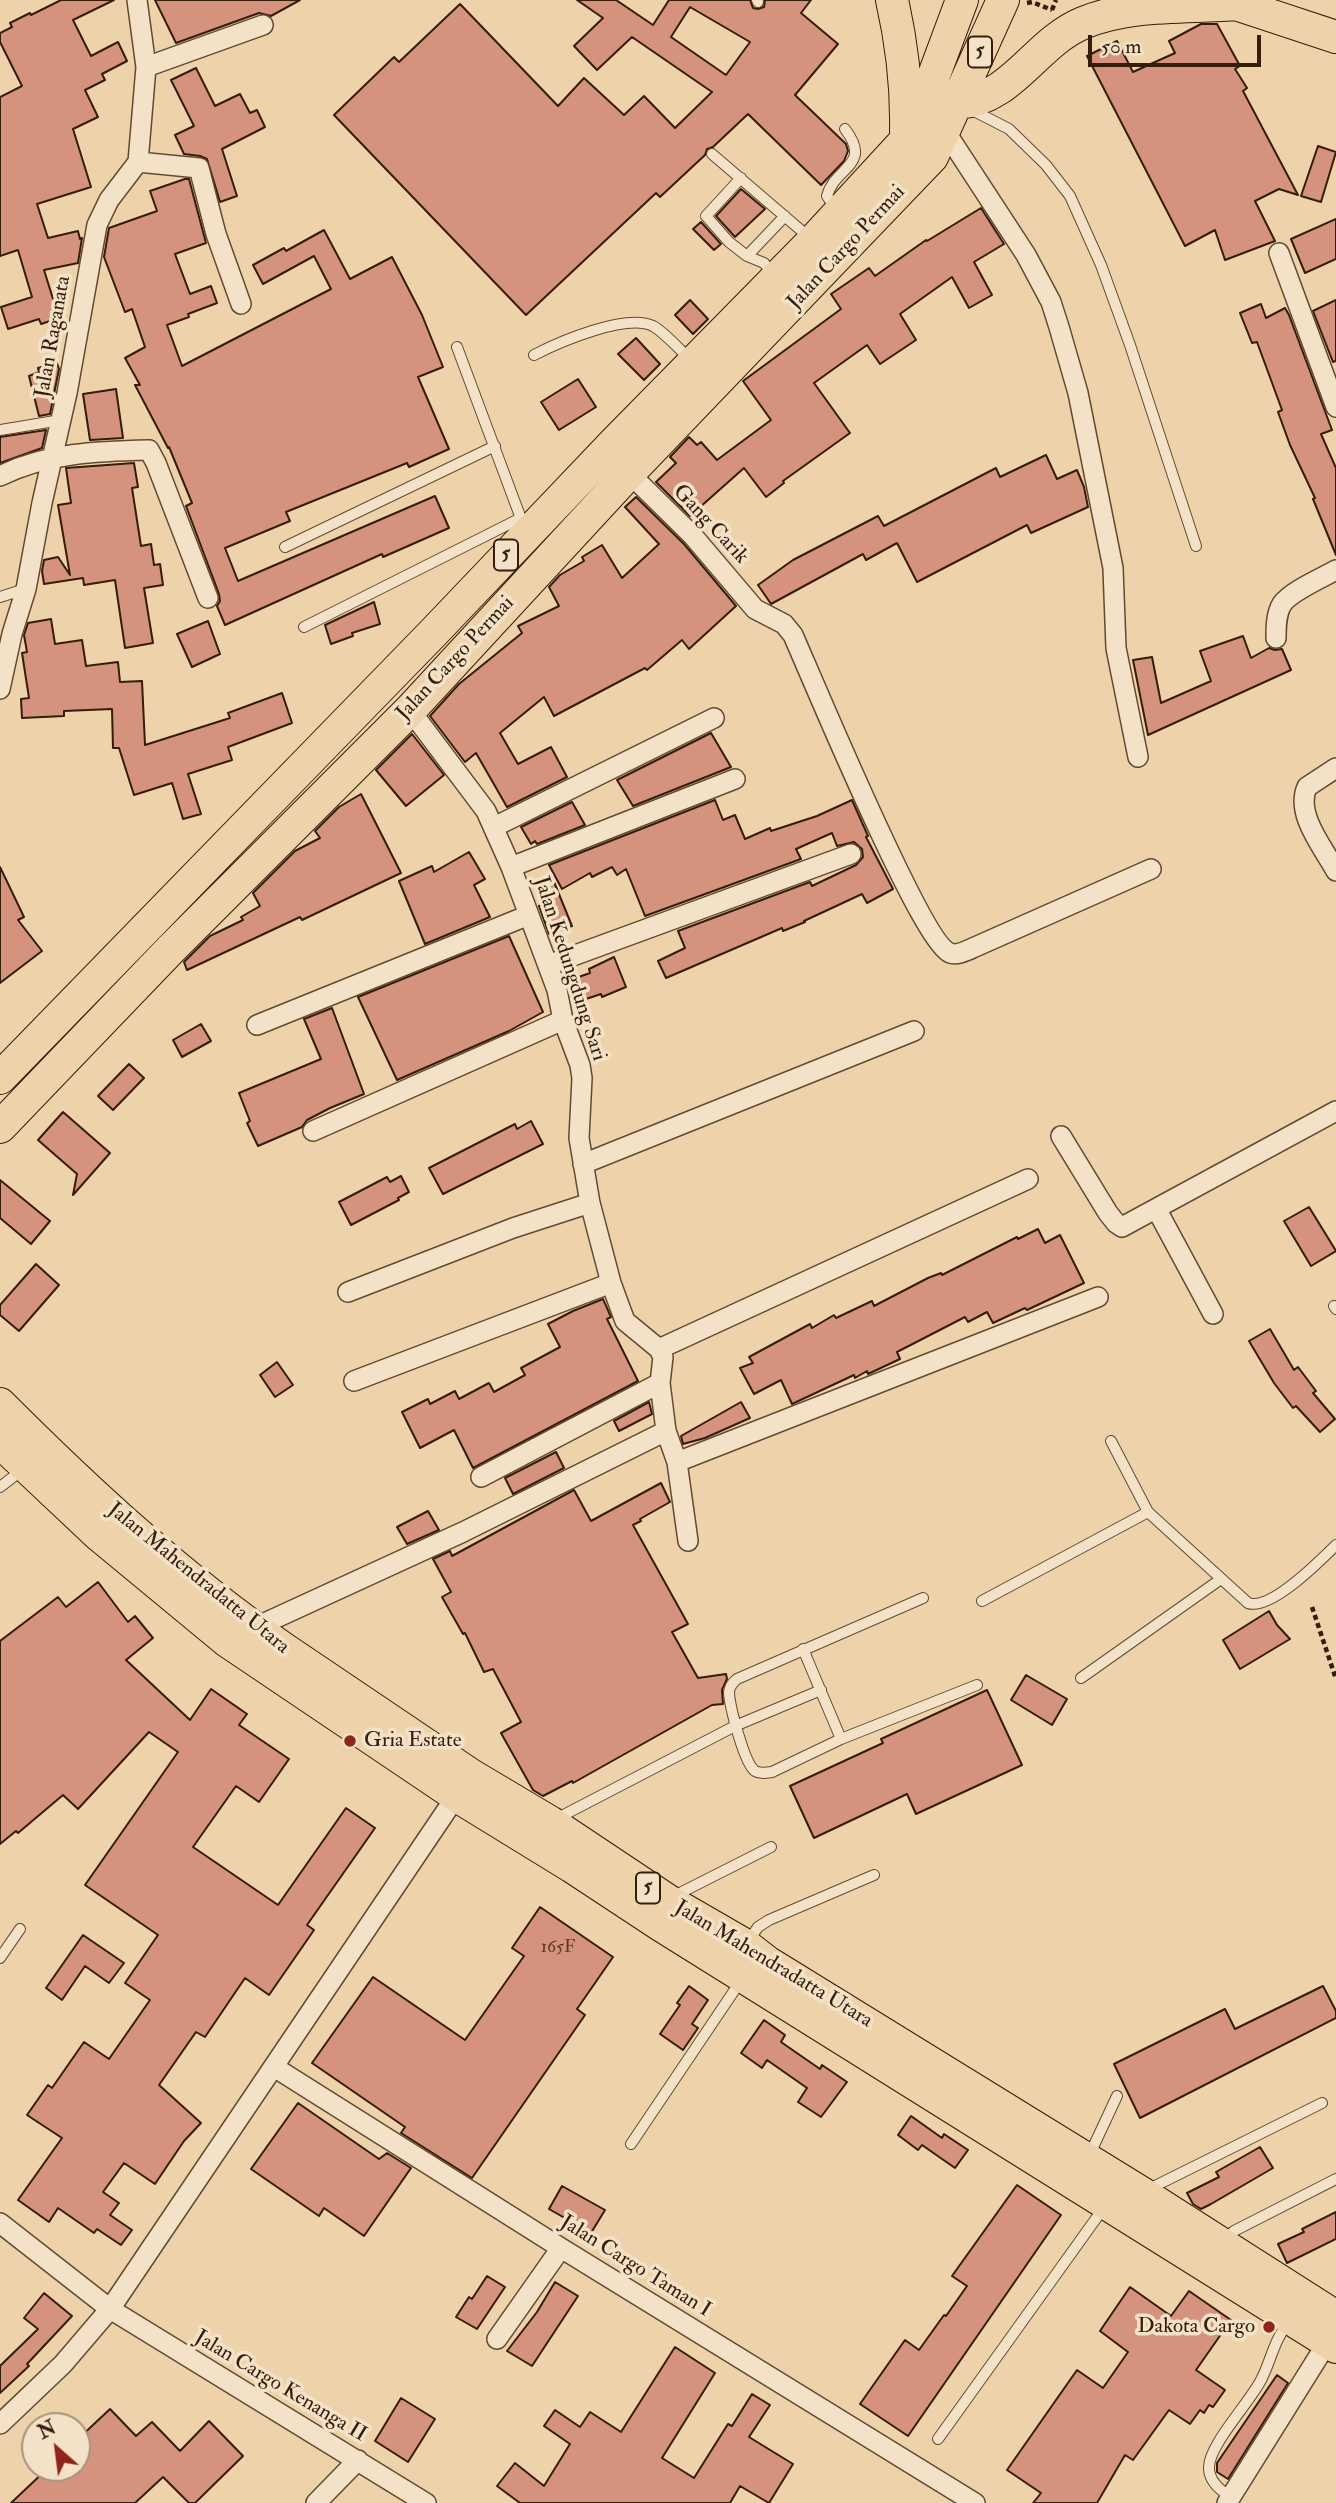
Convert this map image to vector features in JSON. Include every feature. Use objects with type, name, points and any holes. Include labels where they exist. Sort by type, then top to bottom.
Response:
[{"type":"highway","points":[[892,0],[901,39],[906,140]]},
{"type":"highway","name":"Jalan Cargo Permai","points":[[0,1078],[424,643],[523,526],[777,278],[906,140],[925,99],[962,0]]},
{"type":"highway","name":"Jalan Cargo Permai","points":[[0,1127],[410,710],[629,473],[933,157],[1003,0]]},
{"type":"highway","points":[[951,117],[1000,88],[1063,34],[1082,23],[1119,12],[1251,5],[1336,37]]},
{"type":"highway","name":"Jalan Mahendradatta Utara","points":[[0,1404],[117,1516],[254,1628],[571,1866],[744,1961],[767,1962],[1219,2243],[1299,2309],[1334,2334]]},
{"type":"highway","name":"Jalan Mahendradatta Utara","points":[[0,1442],[100,1536],[227,1641],[464,1786],[550,1822],[667,1900],[744,1961],[1107,2203],[1299,2309]]},
{"type":"street","points":[[137,0],[146,67],[138,162],[199,167],[216,234],[241,304]]},
{"type":"street","points":[[146,67],[263,25]]},
{"type":"street","points":[[951,117],[1051,302],[1059,327],[1077,393],[1113,568],[1115,648],[1138,757]]},
{"type":"street","name":"Jalan Raganata","points":[[0,688],[12,634],[26,589],[42,503],[62,420],[96,225],[109,200],[138,162]]},
{"type":"street","points":[[1279,253],[1336,407]]},
{"type":"street","points":[[0,475],[53,456],[149,450],[208,598]]},
{"type":"street","name":"Gang Carik","points":[[629,473],[693,536],[755,609],[784,624],[793,635],[894,864],[928,925],[940,944],[950,953],[956,954],[975,947],[1151,869]]},
{"type":"street","points":[[1276,638],[1277,618],[1282,603],[1336,570]]},
{"type":"street","name":"Jalan Kedungdung Sari","points":[[410,710],[472,790],[494,827],[511,867],[548,965],[563,1020],[580,1065],[582,1077],[578,1124],[583,1164],[590,1203],[611,1283],[625,1321],[659,1349]]},
{"type":"street","points":[[494,827],[715,718]]},
{"type":"street","points":[[1336,768],[1307,787],[1302,804],[1336,871]]},
{"type":"street","points":[[511,867],[735,779]]},
{"type":"street","points":[[548,965],[851,854]]},
{"type":"street","points":[[257,1025],[529,915]]},
{"type":"street","points":[[313,1131],[563,1020]]},
{"type":"street","points":[[583,1164],[914,1031]]},
{"type":"street","points":[[1061,1136],[1116,1223],[1122,1227],[1336,1111]]},
{"type":"street","points":[[688,1541],[677,1462],[666,1431],[660,1383],[663,1357],[659,1349],[1028,1179]]},
{"type":"street","points":[[348,1292],[513,1228],[590,1203]]},
{"type":"street","points":[[1157,1210],[1213,1314]]},
{"type":"street","points":[[354,1381],[611,1283]]},
{"type":"street","points":[[677,1462],[1098,1297]]},
{"type":"street","points":[[481,1477],[660,1383]]},
{"type":"street","points":[[254,1628],[463,1532],[666,1431]]},
{"type":"street","points":[[0,2424],[63,2364],[110,2309],[464,1786]]},
{"type":"street","name":"Jalan Cargo Taman I","points":[[274,2067],[561,2248],[975,2503]]},
{"type":"street","name":"Jalan Cargo Kenanga II","points":[[0,2223],[110,2309],[426,2503]]},
{"type":"street","points":[[497,2339],[561,2248]]},
{"type":"street","points":[[1229,2500],[1334,2334]]},
{"type":"street","points":[[316,2503],[358,2460]]},
{"type":"lane","points":[[951,117],[1009,129],[1046,165],[1070,195],[1101,265],[1130,345],[1196,546]]},
{"type":"lane","points":[[839,214],[827,196],[829,188],[854,161],[854,141],[845,129]]},
{"type":"lane","points":[[712,154],[813,241]]},
{"type":"lane","points":[[741,178],[706,216],[729,242],[747,256],[764,263],[777,278]]},
{"type":"lane","points":[[747,256],[785,216]]},
{"type":"lane","points":[[534,355],[561,341],[630,323],[653,326],[693,362]]},
{"type":"lane","points":[[304,627],[523,526],[457,347]]},
{"type":"lane","points":[[0,430],[62,420]]},
{"type":"lane","points":[[285,547],[495,446]]},
{"type":"lane","points":[[0,597],[26,589]]},
{"type":"lane","points":[[1111,1441],[1148,1512],[1248,1603],[1260,1604],[1290,1585],[1312,1569],[1336,1545]]},
{"type":"lane","points":[[0,1487],[26,1467]]},
{"type":"lane","points":[[982,1601],[1148,1512]]},
{"type":"lane","points":[[1081,1678],[1221,1578]]},
{"type":"lane","points":[[923,1598],[737,1679],[729,1690],[735,1726],[750,1764],[754,1770],[772,1772],[841,1739],[977,1685]]},
{"type":"lane","points":[[803,1649],[841,1739]]},
{"type":"lane","points":[[550,1822],[735,1726],[821,1690]]},
{"type":"lane","points":[[667,1900],[771,1847]]},
{"type":"lane","points":[[631,2144],[744,1961],[758,1927],[874,1875]]},
{"type":"lane","points":[[0,1958],[20,1929]]},
{"type":"lane","points":[[1087,2160],[1117,2096]]},
{"type":"lane","points":[[1145,2195],[1155,2186],[1322,2103]]},
{"type":"lane","points":[[1219,2243],[1234,2231],[1336,2179]]},
{"type":"lane","points":[[938,2439],[1107,2203]]},
{"type":"lane","points":[[1229,2500],[1212,2478],[1209,2468],[1213,2451],[1261,2380],[1282,2330],[1299,2309]]},
{"type":"path","points":[[1312,1607],[1336,1679]]},
{"type":"building","points":[[61,0],[114,0],[73,20],[91,56],[118,42],[127,61],[102,74],[105,80],[85,90],[98,117],[73,129],[91,187],[37,204],[48,238],[78,231],[80,239],[82,238],[78,263],[44,270],[59,318],[41,324],[39,319],[8,329],[1,307],[32,297],[18,250],[0,256],[0,97],[22,86],[0,42],[0,33],[12,27],[10,23]]},
{"type":"building","points":[[155,0],[300,0],[271,16],[259,13],[176,43]]},
{"type":"building","points":[[577,0],[616,0],[653,25],[669,0],[750,0],[753,8],[758,9],[764,7],[765,0],[811,0],[801,13],[838,44],[795,95],[846,144],[848,151],[844,161],[821,185],[748,114],[713,147],[707,149],[705,155],[660,197],[656,193],[526,315],[334,115],[394,57],[399,62],[460,4],[558,106],[584,78],[624,115],[644,96],[675,128],[712,92],[632,37],[597,70],[574,46],[603,18]],"holes":[[[690,7],[750,42],[726,75],[671,37]]]},
{"type":"building","points":[[1201,24],[1217,24],[1240,66],[1235,69],[1247,88],[1243,91],[1298,195],[1279,189],[1255,201],[1275,241],[1225,260],[1215,230],[1185,246],[1087,56],[1117,41],[1133,72],[1175,53],[1169,41]]},
{"type":"building","points":[[196,68],[215,106],[240,94],[250,113],[257,110],[265,127],[222,149],[237,196],[220,202],[207,159],[184,154],[175,135],[194,126],[171,80]]},
{"type":"building","points":[[1318,146],[1336,152],[1321,202],[1301,196]]},
{"type":"building","points":[[189,179],[206,243],[175,254],[190,294],[211,286],[217,303],[167,325],[182,366],[331,289],[314,256],[263,284],[253,265],[324,230],[350,279],[392,257],[422,315],[443,367],[418,377],[449,449],[409,467],[407,463],[286,512],[290,521],[225,548],[238,581],[435,496],[449,528],[383,557],[382,554],[225,625],[217,606],[220,601],[219,594],[186,506],[192,503],[169,447],[135,385],[140,385],[125,358],[145,347],[132,309],[125,312],[104,257],[109,228],[157,211],[150,191]]},
{"type":"building","points":[[741,189],[765,209],[735,237],[716,216]]},
{"type":"building","points":[[981,208],[1004,244],[974,262],[992,295],[969,308],[952,277],[900,314],[916,340],[880,364],[867,345],[814,383],[850,433],[783,481],[784,483],[766,497],[744,468],[690,516],[656,482],[676,463],[670,457],[689,437],[697,445],[701,442],[717,460],[771,420],[743,381],[841,309],[831,294],[869,268],[875,276],[926,240]]},
{"type":"building","points":[[1336,219],[1336,259],[1305,273],[1291,239]]},
{"type":"building","points":[[701,222],[721,244],[714,250],[693,229]]},
{"type":"building","points":[[690,300],[708,319],[693,334],[675,315]]},
{"type":"building","points":[[1336,300],[1336,361],[1333,362],[1313,311]]},
{"type":"building","points":[[1261,304],[1266,318],[1285,308],[1289,315],[1332,430],[1321,434],[1336,468],[1336,555],[1313,499],[1315,498],[1290,445],[1278,412],[1282,410],[1257,342],[1252,343],[1240,313]]},
{"type":"building","points":[[636,338],[660,364],[644,380],[618,354]]},
{"type":"building","points":[[57,363],[59,369],[50,414],[39,416],[29,376],[39,372],[38,368]]},
{"type":"building","points":[[578,379],[596,407],[559,430],[541,402]]},
{"type":"building","points":[[116,389],[123,438],[90,440],[83,394]]},
{"type":"building","points":[[46,430],[42,448],[0,463],[0,437]]},
{"type":"building","points":[[1046,455],[1057,479],[1077,470],[1088,507],[1031,533],[1027,525],[917,582],[897,543],[866,560],[863,554],[771,604],[758,585],[793,560],[878,516],[884,526],[996,468],[1000,477]]},
{"type":"building","points":[[134,463],[138,487],[132,488],[141,546],[151,544],[154,565],[160,564],[163,585],[144,588],[153,643],[125,648],[115,580],[84,585],[83,578],[44,584],[42,571],[44,560],[58,557],[70,575],[58,505],[71,503],[66,468]]},
{"type":"building","points":[[636,497],[684,544],[736,606],[689,649],[682,640],[647,670],[645,668],[554,716],[544,697],[500,733],[518,764],[551,747],[567,777],[507,807],[476,753],[465,762],[430,716],[459,684],[522,633],[518,626],[559,606],[549,587],[560,575],[584,561],[582,557],[602,545],[622,578],[659,544],[625,507]]},
{"type":"building","points":[[374,602],[380,624],[352,633],[353,636],[331,644],[325,625]]},
{"type":"building","points":[[51,619],[55,644],[82,640],[86,666],[118,662],[120,682],[142,681],[145,745],[230,718],[228,713],[282,693],[292,723],[228,747],[232,760],[188,774],[201,814],[183,819],[172,783],[134,795],[119,748],[113,748],[112,709],[64,711],[64,716],[22,718],[21,699],[29,698],[22,653],[27,652],[24,635],[28,623]]},
{"type":"building","points":[[208,621],[220,654],[192,667],[177,634]]},
{"type":"building","points":[[1243,636],[1251,658],[1269,648],[1282,649],[1291,670],[1148,735],[1133,660],[1152,657],[1161,703],[1211,681],[1200,651]]},
{"type":"building","points":[[711,733],[731,767],[633,806],[617,780]]},
{"type":"building","points":[[412,734],[444,775],[406,806],[376,770]]},
{"type":"building","points":[[361,794],[401,873],[187,970],[184,962],[210,936],[243,920],[241,917],[260,906],[253,893],[295,851],[320,838],[315,831],[339,807]]},
{"type":"building","points":[[715,800],[723,820],[735,815],[745,839],[770,828],[771,831],[817,816],[852,800],[868,836],[866,837],[893,889],[867,903],[862,894],[805,922],[783,931],[782,928],[666,978],[658,961],[685,948],[678,931],[810,882],[812,886],[856,865],[863,857],[862,849],[854,842],[837,846],[832,833],[796,849],[801,859],[645,916],[626,869],[617,875],[612,867],[592,877],[590,873],[562,889],[549,865]]},
{"type":"building","points":[[572,802],[585,825],[531,844],[521,827]]},
{"type":"building","points":[[469,852],[485,879],[474,885],[490,917],[425,944],[399,881],[432,866],[434,872]]},
{"type":"building","points":[[0,867],[24,917],[18,920],[42,951],[0,983]]},
{"type":"building","points":[[552,877],[572,926],[549,934],[539,906],[546,903],[536,886]]},
{"type":"building","points":[[509,936],[543,1012],[509,1031],[397,1080],[358,997]]},
{"type":"building","points":[[614,957],[626,987],[602,997],[601,994],[574,1003],[567,981],[590,973],[589,969]]},
{"type":"building","points":[[332,1008],[364,1094],[330,1108],[307,1120],[302,1127],[258,1146],[247,1123],[250,1121],[239,1093],[321,1059],[304,1019]]},
{"type":"building","points":[[201,1024],[211,1041],[182,1057],[173,1040]]},
{"type":"building","points":[[129,1064],[144,1078],[113,1110],[98,1096]]},
{"type":"building","points":[[63,1112],[110,1153],[73,1195],[77,1174],[38,1140]]},
{"type":"building","points":[[531,1121],[543,1144],[443,1194],[429,1168],[515,1124],[517,1129]]},
{"type":"building","points":[[401,1176],[409,1192],[351,1225],[339,1202],[387,1177],[390,1182]]},
{"type":"building","points":[[0,1180],[50,1221],[31,1244],[0,1218]]},
{"type":"building","points":[[1309,1207],[1336,1251],[1311,1266],[1284,1221]]},
{"type":"building","points":[[1038,1229],[1045,1243],[1060,1235],[1084,1283],[993,1323],[987,1312],[968,1322],[965,1317],[897,1352],[900,1359],[868,1374],[867,1371],[855,1378],[854,1375],[792,1404],[781,1380],[754,1394],[740,1368],[753,1363],[749,1357],[810,1324],[812,1328],[834,1315],[836,1318],[872,1301],[874,1306],[928,1278],[941,1273],[942,1275]]},
{"type":"building","points":[[36,1264],[59,1285],[19,1331],[0,1315],[0,1305]]},
{"type":"building","points":[[603,1299],[611,1317],[607,1319],[638,1381],[473,1468],[454,1430],[420,1448],[402,1412],[428,1399],[430,1404],[455,1391],[459,1399],[489,1383],[494,1392],[525,1375],[521,1368],[560,1347],[548,1324]]},
{"type":"building","points":[[1270,1329],[1294,1370],[1298,1367],[1316,1391],[1313,1393],[1335,1419],[1320,1432],[1296,1406],[1293,1408],[1274,1383],[1249,1341]]},
{"type":"building","points":[[277,1362],[293,1385],[275,1397],[260,1375]]},
{"type":"building","points":[[649,1402],[652,1414],[619,1431],[614,1421]]},
{"type":"building","points":[[741,1402],[750,1418],[705,1438],[683,1444],[681,1436]]},
{"type":"building","points":[[556,1452],[564,1468],[513,1494],[505,1478]]},
{"type":"building","points":[[661,1483],[670,1502],[633,1525],[688,1624],[672,1632],[698,1678],[726,1674],[727,1679],[722,1690],[723,1704],[712,1705],[573,1783],[572,1781],[543,1796],[533,1790],[501,1733],[521,1722],[493,1669],[484,1672],[465,1633],[463,1634],[442,1597],[451,1592],[433,1559],[450,1551],[452,1556],[574,1490],[591,1521]]},
{"type":"building","points":[[428,1511],[439,1530],[407,1544],[397,1527]]},
{"type":"building","points":[[98,1582],[128,1622],[135,1616],[153,1638],[126,1660],[190,1720],[211,1689],[247,1714],[239,1725],[289,1759],[259,1802],[236,1786],[193,1847],[278,1905],[346,1808],[375,1828],[307,1925],[314,1930],[269,1995],[245,1978],[205,2037],[196,2032],[159,2085],[201,2123],[184,2141],[155,2184],[124,2163],[103,2192],[119,2203],[110,2215],[132,2230],[121,2245],[97,2229],[94,2233],[58,2208],[49,2222],[18,2200],[62,2138],[27,2115],[48,2085],[52,2088],[84,2042],[109,2059],[150,2000],[125,1983],[158,1935],[85,1885],[178,1752],[149,1732],[78,1809],[63,1795],[18,1833],[16,1831],[0,1844],[0,1641],[58,1597],[66,1607]]},
{"type":"building","points":[[1269,1611],[1290,1639],[1240,1669],[1223,1640]]},
{"type":"building","points":[[1026,1675],[1067,1699],[1052,1725],[1011,1700]]},
{"type":"building","points":[[987,1690],[1022,1765],[916,1814],[907,1794],[814,1838],[790,1786],[883,1743],[881,1739]]},
{"type":"building","points":[[540,1907],[613,1957],[577,2009],[585,2015],[472,2178],[401,2133],[405,2127],[312,2063],[373,1977],[465,2040],[524,1956],[512,1948]]},
{"type":"building","points":[[83,1935],[124,1963],[109,1983],[85,1966],[62,2000],[46,1988]]},
{"type":"building","points":[[689,1986],[708,2000],[692,2024],[698,2028],[683,2050],[660,2034],[680,2005],[677,2003]]},
{"type":"building","points":[[1323,1986],[1336,2011],[1336,2018],[1140,2118],[1114,2064],[1225,2009],[1235,2029]]},
{"type":"building","points":[[764,2020],[785,2035],[781,2042],[820,2069],[822,2065],[847,2082],[821,2117],[798,2102],[807,2088],[767,2060],[762,2068],[741,2053]]},
{"type":"building","points":[[298,2103],[379,2159],[387,2153],[411,2168],[364,2236],[324,2208],[319,2216],[251,2169]]},
{"type":"building","points":[[911,2116],[942,2138],[944,2134],[968,2150],[955,2168],[922,2145],[918,2150],[898,2135]]},
{"type":"building","points":[[1260,2147],[1273,2168],[1201,2209],[1193,2204],[1187,2193],[1219,2177],[1216,2172]]},
{"type":"building","points":[[1017,2185],[1061,2215],[908,2436],[860,2404],[905,2340],[919,2350],[944,2315],[946,2316],[967,2286],[952,2276]]},
{"type":"building","points":[[562,2186],[605,2210],[591,2233],[549,2209]]},
{"type":"building","points":[[1336,2212],[1336,2239],[1287,2263],[1278,2244]]},
{"type":"building","points":[[487,2276],[505,2287],[477,2329],[456,2317]]},
{"type":"building","points":[[555,2282],[578,2296],[532,2366],[507,2351],[537,2312]]},
{"type":"building","points":[[1130,2287],[1171,2316],[1189,2291],[1231,2320],[1196,2370],[1225,2390],[1213,2407],[1209,2405],[1204,2413],[1200,2410],[1190,2424],[1169,2410],[1133,2460],[1125,2455],[1097,2503],[1033,2503],[1041,2493],[1007,2470],[1077,2370],[1103,2388],[1128,2352],[1100,2331]]},
{"type":"building","points":[[44,2293],[72,2316],[27,2364],[29,2366],[0,2393],[0,2366],[38,2329],[24,2318]]},
{"type":"building","points":[[675,2347],[715,2373],[662,2458],[694,2478],[728,2424],[732,2426],[752,2394],[770,2405],[749,2437],[793,2464],[769,2503],[740,2486],[730,2503],[520,2503],[497,2486],[515,2463],[544,2486],[570,2444],[544,2426],[555,2410],[580,2427],[590,2412],[621,2432]]},
{"type":"building","points":[[1277,2375],[1288,2383],[1228,2479],[1217,2472],[1217,2463]]},
{"type":"building","points":[[401,2398],[435,2419],[408,2462],[375,2441]]},
{"type":"building","points":[[110,2409],[136,2436],[152,2422],[180,2451],[209,2421],[243,2456],[195,2503],[189,2503],[163,2477],[135,2503],[11,2503],[33,2482],[91,2482],[91,2427]]},
{"type":"place","name":"Gria Estate","points":[[350,1741]]},
{"type":"place","name":"Dakota Cargo","points":[[1269,2327]]}]
